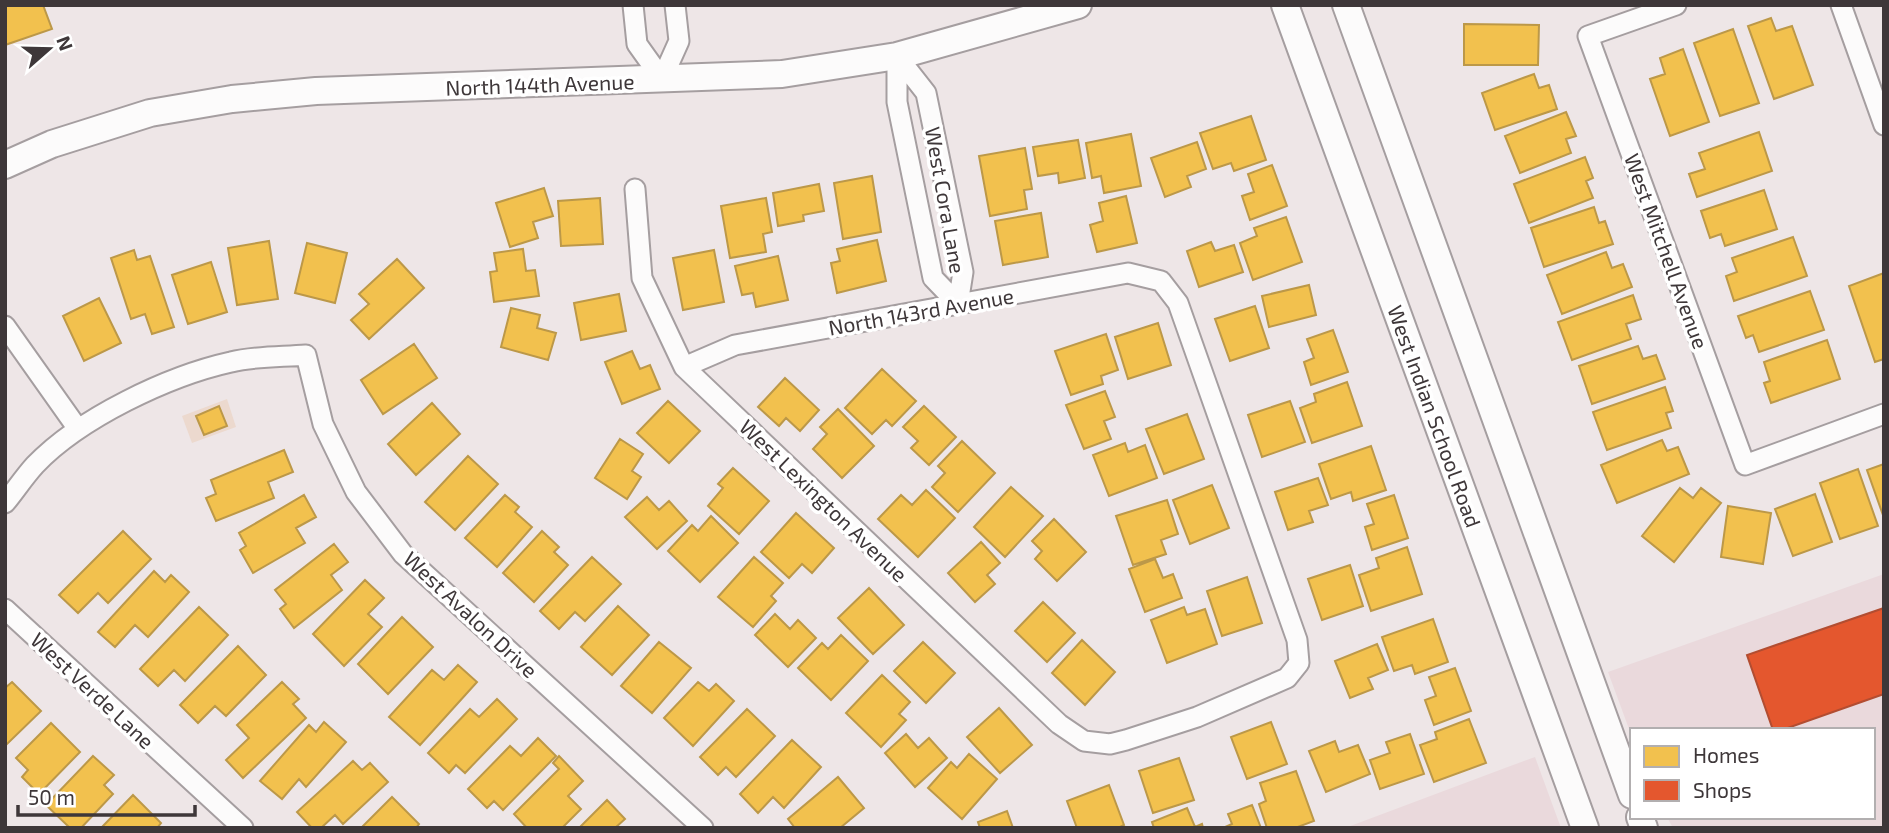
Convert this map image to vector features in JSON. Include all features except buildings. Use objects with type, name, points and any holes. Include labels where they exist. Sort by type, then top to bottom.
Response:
[{"type":"main road","name":"North 144th Avenue","points":[[5,165],[52,144],[150,114],[232,99],[316,91],[782,74],[897,56],[1078,5]]},
{"type":"main road","name":"West Indian School Road","points":[[1285,5],[1585,828]]},
{"type":"main road","points":[[1346,5],[1630,789]]},
{"type":"street","points":[[633,5],[637,44],[662,79]]},
{"type":"street","points":[[662,79],[679,41],[676,5]]},
{"type":"street","name":"West Mitchell Avenue","points":[[1676,5],[1588,36],[1745,465],[1884,414]]},
{"type":"street","points":[[1841,5],[1884,125]]},
{"type":"street","name":"West Cora Lane","points":[[897,56],[926,93],[963,272],[958,304]]},
{"type":"street","name":"West Cora Lane","points":[[897,56],[897,102],[933,278],[958,304]]},
{"type":"street","name":"West Lexington Avenue","points":[[635,188],[642,278],[684,367],[1059,724],[1084,741],[1110,744]]},
{"type":"street","name":"North 143rd Avenue","points":[[684,367],[735,345],[1128,273],[1161,281],[1178,303],[1297,639],[1299,663],[1287,678],[1197,716],[1110,744]]},
{"type":"street","points":[[5,326],[78,429],[35,465],[5,503]]},
{"type":"street","name":"West Avalon Drive","points":[[78,429],[114,407],[162,384],[232,361],[306,355],[323,424],[356,492],[403,554],[703,828]]},
{"type":"street","name":"West Verde Lane","points":[[5,610],[243,828]]},
{"type":"shaded area","points":[[227,399],[236,427],[192,443],[182,416]]},
{"type":"shaded area","points":[[1884,574],[1884,828],[1673,828],[1668,819],[1875,819],[1875,728],[1630,728],[1630,732],[1608,672]]},
{"type":"shaded area","points":[[1535,757],[1561,828],[1345,828],[1505,768]]}]
